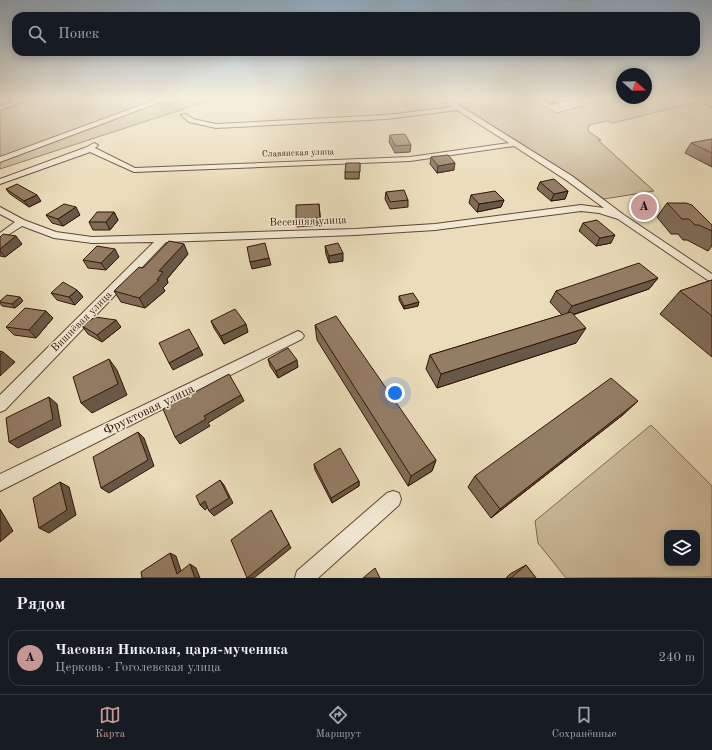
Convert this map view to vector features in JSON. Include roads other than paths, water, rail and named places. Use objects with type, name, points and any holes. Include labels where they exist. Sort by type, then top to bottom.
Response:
[{"type":"street","points":[[0,160],[92,126]]},
{"type":"street","points":[[486,126],[569,178],[621,217],[712,279]]},
{"type":"street","name":"Славянская улица","points":[[0,182],[92,147],[134,170],[410,159],[515,144]]},
{"type":"street","name":"Весенняя улица","points":[[0,210],[21,222],[54,236],[92,240],[355,232],[434,226],[581,208],[600,210],[621,217]]},
{"type":"street","points":[[0,237],[21,222]]},
{"type":"street","name":"Вишнёвая улица","points":[[0,405],[163,239]]},
{"type":"street","name":"Фруктовая улица","points":[[0,483],[298,336]]},
{"type":"street","points":[[304,578],[393,499]]},
{"type":"place","name":"Часовня Николая, царя-мученика","points":[[644,207]]}]
